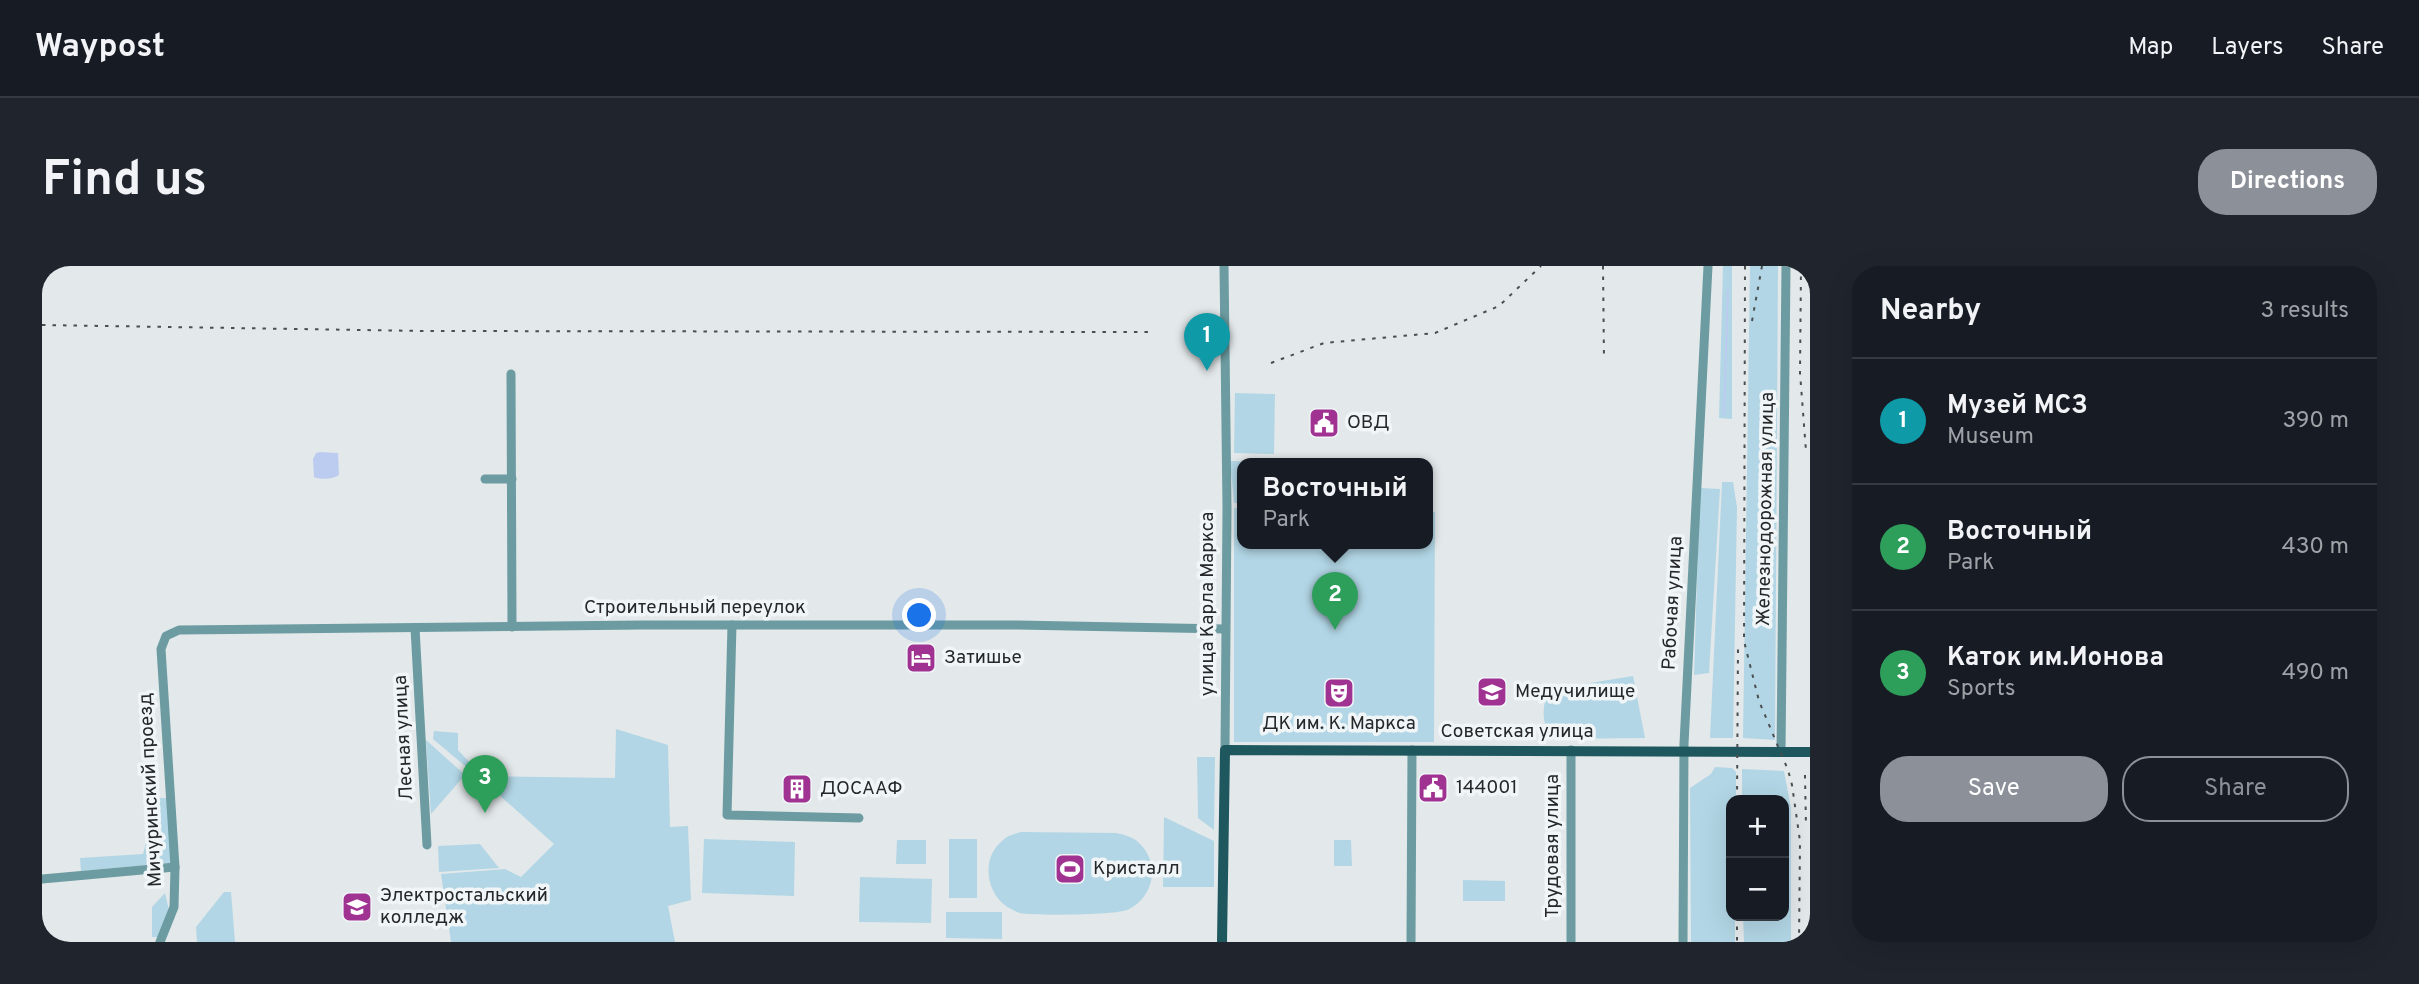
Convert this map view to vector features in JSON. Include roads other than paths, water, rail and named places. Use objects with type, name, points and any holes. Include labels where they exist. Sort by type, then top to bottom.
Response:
[{"type":"main road","name":"Советская улица","points":[[1225,750],[1810,751]]},
{"type":"main road","name":"улица Карла Маркса","points":[[1222,942],[1225,750]]},
{"type":"street","name":"улица Карла Маркса","points":[[1224,266],[1227,508],[1225,750]]},
{"type":"street","name":"Рабочая улица","points":[[1684,942],[1684,752],[1708,266]]},
{"type":"street","name":"Железнодорожная улица","points":[[1781,751],[1786,266]]},
{"type":"street","points":[[511,374],[512,627]]},
{"type":"street","points":[[485,479],[512,479]]},
{"type":"street","name":"Строительный переулок","points":[[166,636],[179,630],[732,625],[1225,629]]},
{"type":"street","points":[[732,625],[727,815],[859,818]]},
{"type":"street","name":"Лесная улица","points":[[415,628],[427,845]]},
{"type":"street","name":"Мичуринский проезд","points":[[160,942],[174,907],[175,867],[160,649],[166,636]]},
{"type":"street","points":[[1411,942],[1412,750]]},
{"type":"street","name":"Трудовая улица","points":[[1571,750],[1571,942]]},
{"type":"street","points":[[42,879],[175,867]]},
{"type":"waterway","points":[[1724,414],[1728,291]]},
{"type":"railway","points":[[1271,363],[1324,343],[1435,333],[1499,306],[1541,266]]},
{"type":"railway","points":[[1603,266],[1604,360]]},
{"type":"railway","points":[[1745,266],[1744,641],[1759,701],[1792,785],[1800,841],[1799,942]]},
{"type":"railway","points":[[1752,321],[1762,266]]},
{"type":"railway","points":[[1801,266],[1800,373],[1806,451]]},
{"type":"railway","points":[[42,325],[424,331],[1148,332]]},
{"type":"railway","points":[[1737,795],[1738,646]]},
{"type":"railway","points":[[1805,775],[1806,827]]},
{"type":"railway","points":[[1737,921],[1737,942]]},
{"type":"place","name":"Музей МСЗ","points":[[1207,371]]},
{"type":"place","name":"ОВД","points":[[1324,423]]},
{"type":"place","name":"Восточный","points":[[1335,630]]},
{"type":"place","name":"Затишье","points":[[921,658]]},
{"type":"place","name":"Медучилище","points":[[1492,692]]},
{"type":"place","name":"ДК им. К. Маркса","points":[[1339,693]]},
{"type":"place","name":"144001","points":[[1433,788]]},
{"type":"place","name":"ДОСААФ","points":[[797,789]]},
{"type":"place","name":"Каток им.Ионова","points":[[485,813]]},
{"type":"place","name":"Кристалл","points":[[1070,869]]},
{"type":"place","name":"Электростальский колледж","points":[[357,907]]}]
